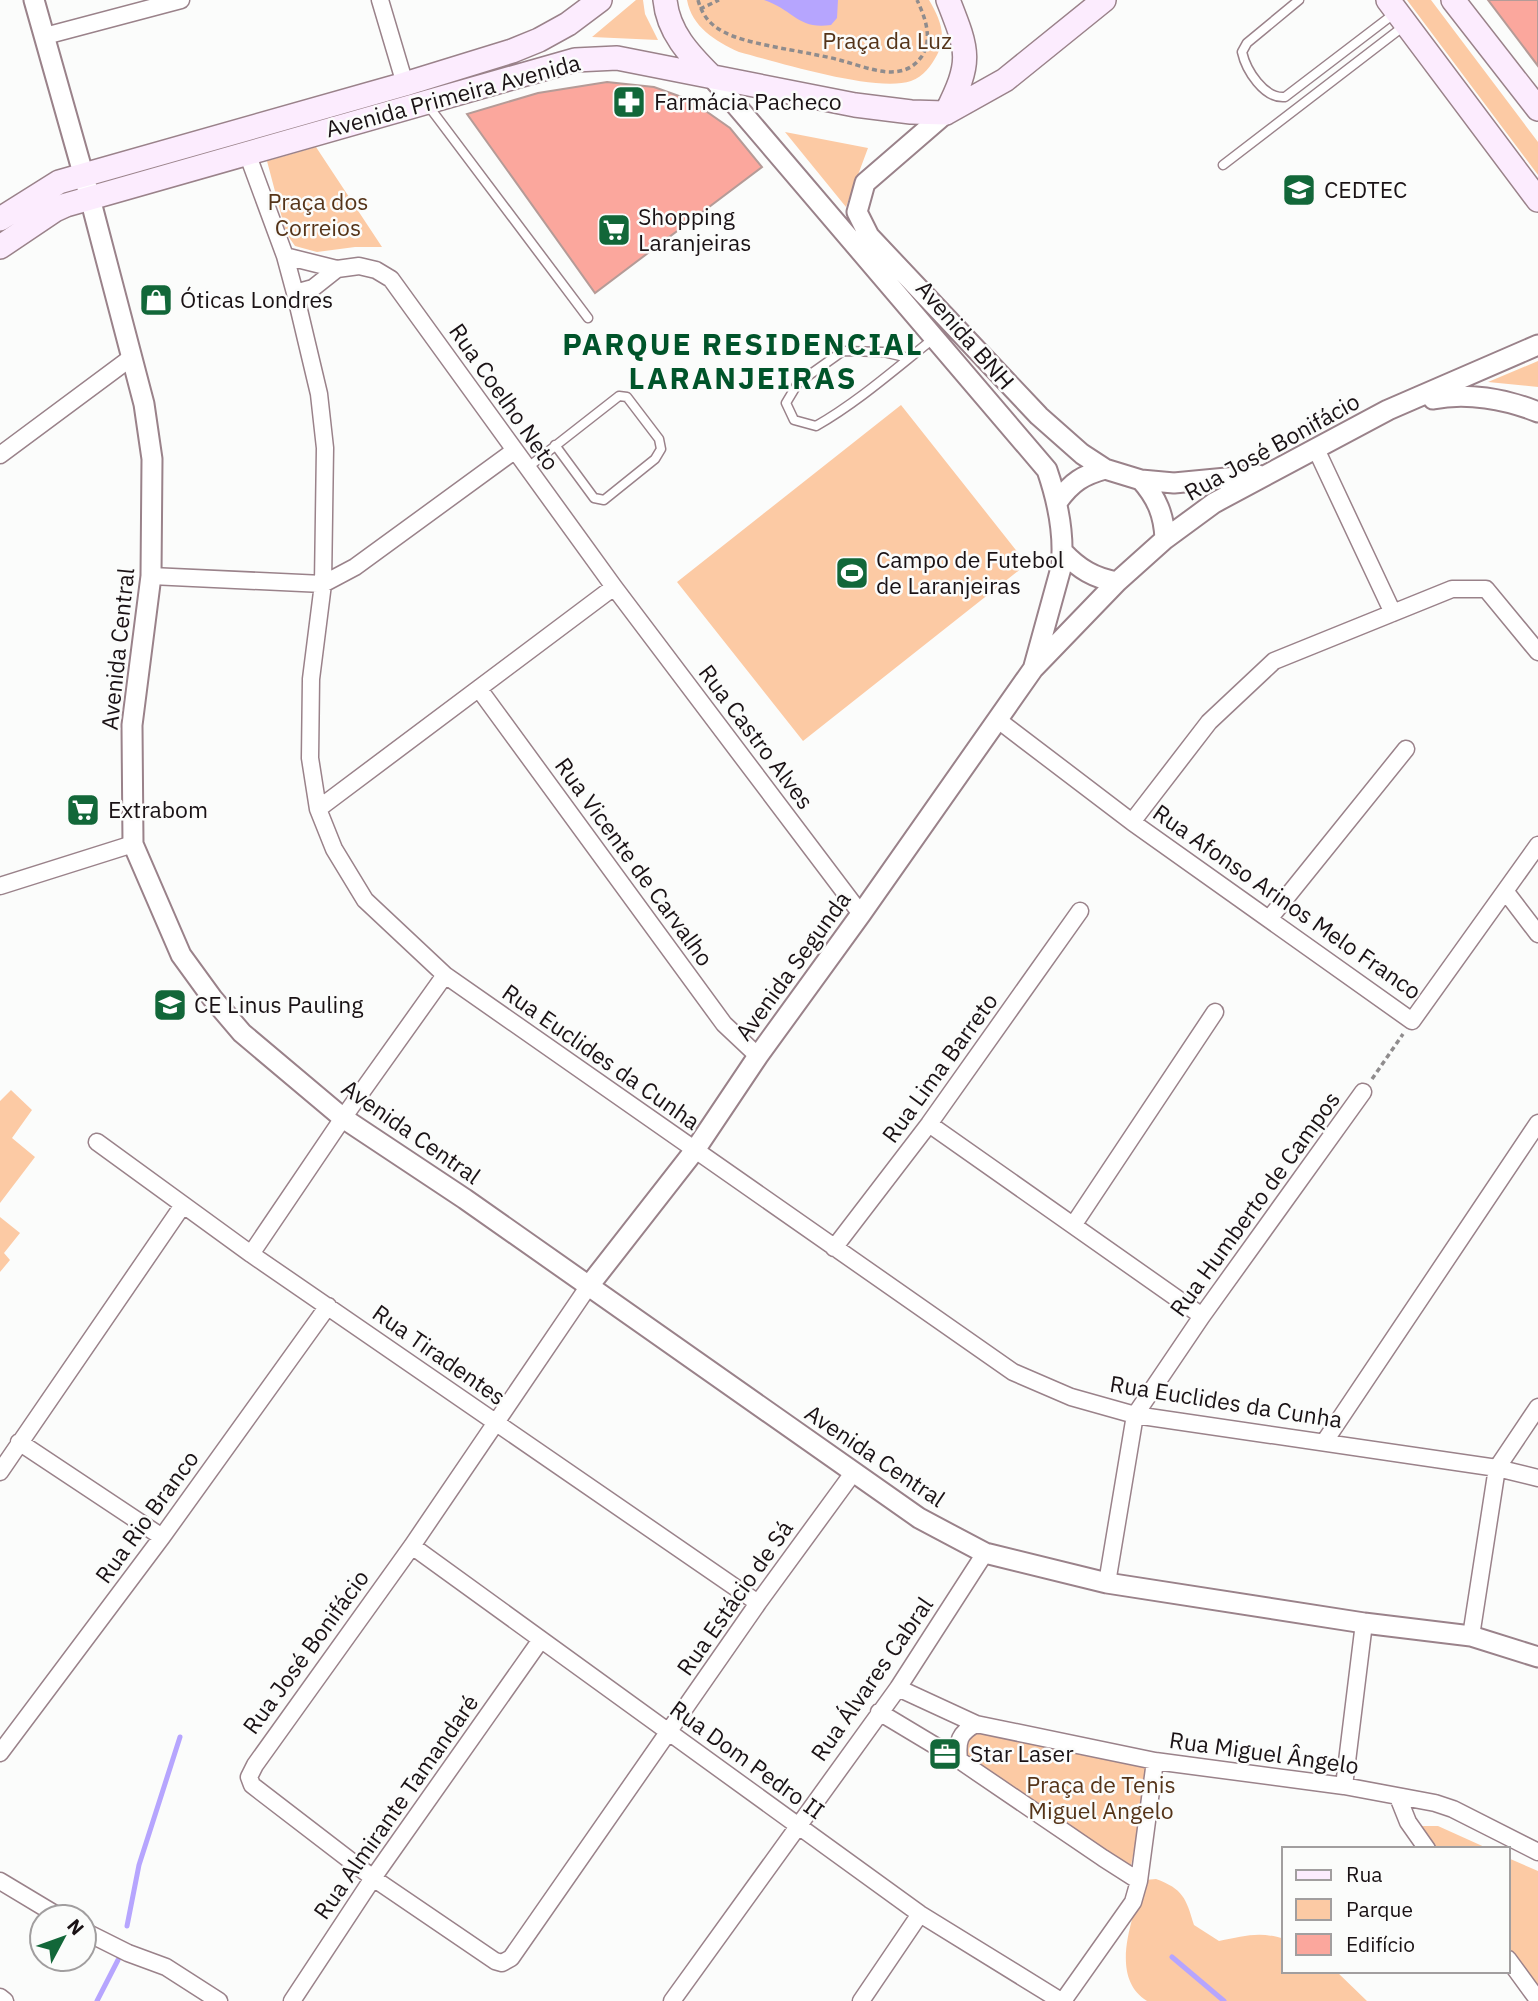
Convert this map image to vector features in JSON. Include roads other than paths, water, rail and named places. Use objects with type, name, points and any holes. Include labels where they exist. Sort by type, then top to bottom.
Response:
[{"type":"main road","name":"Avenida Primeira Avenida","points":[[0,219],[48,188],[84,175],[473,64],[539,40],[600,0]]},
{"type":"main road","points":[[665,0],[675,34],[687,52],[711,76]]},
{"type":"main road","points":[[946,113],[962,80],[966,62],[964,43],[948,0]]},
{"type":"main road","points":[[946,113],[1005,80],[1104,0]]},
{"type":"main road","points":[[1453,0],[1538,109]]},
{"type":"main road","points":[[1397,12],[1538,200]]},
{"type":"main road","name":"Avenida Primeira Avenida","points":[[0,247],[55,209],[575,60],[617,58],[881,109],[946,113]]},
{"type":"street","name":"Avenida Central","points":[[34,0],[132,357],[144,404],[152,459],[152,576],[132,725],[133,844],[181,955],[242,1033],[343,1118],[465,1199],[919,1518],[985,1553],[1107,1583],[1364,1623],[1471,1636],[1538,1657]]},
{"type":"street","points":[[45,36],[181,0]]},
{"type":"street","points":[[380,0],[405,84]]},
{"type":"street","name":"Avenida BNH","points":[[711,76],[1047,470],[1058,501],[1063,552],[1033,669]]},
{"type":"street","name":"Avenida BNH","points":[[946,113],[865,183],[857,212],[869,236],[1040,416],[1082,454],[1105,469],[1141,480],[1174,483],[1266,474]]},
{"type":"street","name":"Rua Euclides da Cunha","points":[[247,153],[285,256],[319,394],[325,448],[323,584],[311,692],[310,758],[318,809],[334,849],[365,900],[445,975],[1013,1372],[1070,1397],[1135,1415],[1325,1441],[1497,1468],[1538,1478]]},
{"type":"street","name":"Rua Coelho Neto","points":[[285,256],[337,270],[359,266],[376,270],[391,279],[614,587]]},
{"type":"street","points":[[295,293],[313,288],[337,270]]},
{"type":"street","name":"Rua José Bonifácio","points":[[1033,669],[1117,582],[1164,539],[1214,503],[1388,410],[1538,345]]},
{"type":"street","points":[[0,454],[132,357]]},
{"type":"street","points":[[1388,410],[1453,395],[1513,404],[1538,412]]},
{"type":"street","points":[[1316,449],[1393,612]]},
{"type":"street","points":[[152,576],[323,584],[355,567],[514,451]]},
{"type":"street","points":[[1058,501],[1075,481],[1086,474],[1105,469]]},
{"type":"street","points":[[1141,480],[1159,506],[1164,521],[1164,539]]},
{"type":"street","points":[[1063,552],[1076,566],[1092,576],[1117,582]]},
{"type":"street","points":[[318,809],[614,587]]},
{"type":"street","name":"Rua Castro Alves","points":[[614,587],[861,914]]},
{"type":"street","points":[[1132,822],[1209,722],[1274,661],[1452,589],[1486,589],[1538,652]]},
{"type":"street","name":"Avenida Segunda","points":[[588,1287],[695,1150],[758,1056],[1033,669]]},
{"type":"street","name":"Rua Vicente de Carvalho","points":[[479,689],[724,1024],[758,1056]]},
{"type":"street","name":"Rua Afonso Arinos Melo Franco","points":[[998,720],[1132,822],[1412,1021],[1538,845]]},
{"type":"street","points":[[1269,919],[1406,749]]},
{"type":"street","points":[[0,886],[133,844]]},
{"type":"street","points":[[1506,892],[1538,934]]},
{"type":"street","name":"Rua Lima Barreto","points":[[834,1248],[929,1124],[1080,912]]},
{"type":"street","points":[[251,1254],[343,1118],[445,975]]},
{"type":"street","points":[[1074,1224],[1215,1012]]},
{"type":"street","name":"Rua Humberto de Campos","points":[[1135,1415],[1202,1316],[1363,1092]]},
{"type":"street","points":[[1325,1441],[1538,1123]]},
{"type":"street","points":[[929,1124],[1202,1316]]},
{"type":"street","name":"Rua Tiradentes","points":[[97,1142],[251,1254],[758,1603]]},
{"type":"street","points":[[0,1472],[183,1205]]},
{"type":"street","name":"Rua José Bonifácio","points":[[511,1958],[502,1963],[495,1962],[373,1878],[252,1785],[249,1777],[412,1546],[588,1287]]},
{"type":"street","name":"Rua Rio Branco","points":[[0,1753],[162,1537],[328,1306]]},
{"type":"street","points":[[1471,1636],[1497,1468],[1538,1407]]},
{"type":"street","points":[[1107,1583],[1135,1415]]},
{"type":"street","points":[[19,1442],[162,1537]]},
{"type":"street","name":"Rua Estácio de Sá","points":[[511,1958],[758,1603],[853,1473]]},
{"type":"street","name":"Rua Dom Pedro II","points":[[412,1546],[920,1914],[1062,2001]]},
{"type":"street","name":"Rua Álvares Cabral","points":[[672,2001],[796,1825],[898,1688],[985,1553]]},
{"type":"street","points":[[1344,1786],[1364,1623]]},
{"type":"street","name":"Rua Almirante Tamandaré","points":[[292,2001],[373,1878],[540,1641]]},
{"type":"street","name":"Rua Miguel Ângelo","points":[[898,1688],[976,1724],[1155,1761],[1344,1786],[1435,1803],[1453,1809],[1538,1852]]},
{"type":"street","points":[[879,1712],[959,1760],[1139,1881]]},
{"type":"street","points":[[959,1760],[957,1744],[960,1736],[976,1724]]},
{"type":"street","points":[[1062,2001],[1133,1902],[1139,1881],[1155,1761]]},
{"type":"street","points":[[1398,1797],[1408,1822],[1426,1847]]},
{"type":"street","points":[[0,1881],[37,1903]]},
{"type":"street","points":[[862,2001],[920,1914]]},
{"type":"street","points":[[98,1938],[128,1954],[166,1967],[219,2001]]},
{"type":"street","points":[[1510,1962],[1538,2000]]},
{"type":"street","points":[[0,1997],[5,2001]]},
{"type":"lane","points":[[1299,0],[1247,43],[1242,52],[1245,63],[1266,92],[1276,98],[1285,97],[1397,12]]},
{"type":"lane","points":[[1223,165],[1397,12]]},
{"type":"lane","points":[[426,102],[588,318]]},
{"type":"lane","points":[[909,358],[883,352],[843,351],[798,383],[786,402],[794,420],[816,426],[840,413],[909,358],[935,337]]},
{"type":"lane","points":[[527,468],[555,445],[619,396],[627,397],[659,439],[661,449],[655,459],[604,500],[594,498],[555,445]]},
{"type":"waterway","points":[[127,1926],[139,1865],[180,1737]]},
{"type":"waterway","points":[[1172,1957],[1224,2001]]},
{"type":"waterway","points":[[97,2001],[118,1960]]},
{"type":"place","name":"Farmácia Pacheco","points":[[629,102]]},
{"type":"place","name":"CEDTEC","points":[[1299,190]]},
{"type":"place","name":"Shopping Laranjeiras","points":[[614,230]]},
{"type":"place","name":"Óticas Londres","points":[[156,300]]},
{"type":"place","name":"Campo de Futebol de Laranjeiras","points":[[852,573]]},
{"type":"place","name":"Extrabom","points":[[83,810]]},
{"type":"place","name":"CE Linus Pauling","points":[[170,1005]]},
{"type":"place","name":"Star Laser","points":[[945,1754]]},
{"type":"district","name":"PARQUE RESIDENCIAL LARANJEIRAS","points":[[743,362]]},
{"type":"park label","name":"Praça da Luz","points":[[887,41]]},
{"type":"park label","name":"Praça dos Correios","points":[[318,215]]},
{"type":"park label","name":"Praça de Tenis Miguel Angelo","points":[[1101,1798]]}]
